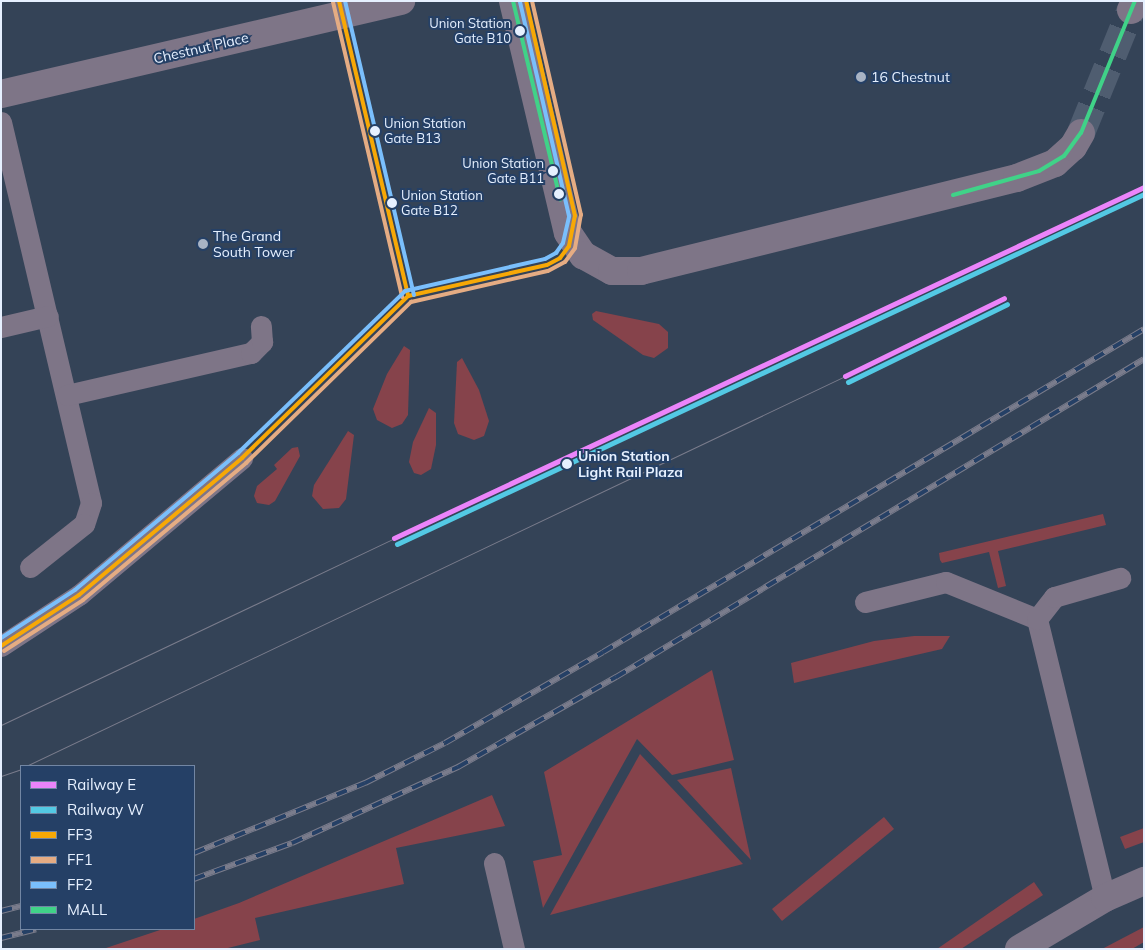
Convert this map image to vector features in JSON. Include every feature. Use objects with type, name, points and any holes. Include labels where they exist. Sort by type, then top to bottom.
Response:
[{"type":"street","name":"Chestnut Place","points":[[1,94],[401,1]]},
{"type":"street","points":[[513,1],[568,233],[583,255],[596,265],[612,271],[629,273],[982,188],[1039,171],[1055,163],[1073,146],[1081,133]]},
{"type":"street","points":[[1019,949],[1105,898],[1144,881]]},
{"type":"lane","points":[[1,122],[90,490],[90,509],[84,524],[30,567]]},
{"type":"lane","points":[[1,327],[48,316]]},
{"type":"lane","points":[[67,395],[251,353],[261,345],[261,326]]},
{"type":"lane","points":[[1,646],[79,594],[242,458]]},
{"type":"lane","points":[[1037,619],[1054,597],[1120,578]]},
{"type":"lane","points":[[865,602],[946,582],[1037,619]]},
{"type":"lane","points":[[1037,619],[1105,898]]},
{"type":"lane","points":[[494,863],[514,949]]},
{"type":"shaded area","points":[[596,311],[659,324],[668,332],[668,348],[654,358],[643,355],[593,320],[592,314]]},
{"type":"shaded area","points":[[404,346],[410,350],[408,415],[402,424],[392,428],[377,420],[373,409],[387,374]]},
{"type":"shaded area","points":[[462,358],[479,390],[489,421],[484,436],[474,440],[458,434],[454,423],[457,362]]},
{"type":"shaded area","points":[[429,408],[436,413],[436,445],[431,469],[421,475],[414,473],[409,462],[413,442]]},
{"type":"shaded area","points":[[348,431],[354,435],[346,499],[339,508],[323,509],[312,496],[314,485]]},
{"type":"shaded area","points":[[298,447],[300,456],[275,501],[269,505],[257,503],[254,496],[257,486],[277,469],[274,465],[292,448]]},
{"type":"shaded area","points":[[1103,514],[1106,525],[998,551],[1006,586],[998,588],[989,552],[942,563],[940,560],[939,553]]},
{"type":"shaded area","points":[[914,636],[950,636],[942,649],[794,683],[791,663],[874,641]]},
{"type":"shaded area","points":[[712,670],[734,760],[672,775],[637,739],[543,908],[533,861],[562,855],[544,772]]},
{"type":"shaded area","points":[[640,754],[743,864],[550,915]]},
{"type":"shaded area","points":[[731,768],[751,860],[677,780]]},
{"type":"shaded area","points":[[492,795],[505,826],[396,848],[404,884],[255,918],[260,940],[224,949],[103,949],[160,930],[195,930],[195,919],[239,903]]},
{"type":"shaded area","points":[[884,817],[894,829],[782,921],[772,909]]},
{"type":"shaded area","points":[[1144,828],[1144,842],[1125,849],[1120,837]]},
{"type":"shaded area","points":[[1034,882],[1043,895],[961,949],[937,949]]},
{"type":"shaded area","points":[[1144,927],[1144,942],[1132,949],[1102,949]]},
{"type":"tunnel","points":[[1081,133],[1131,10]]},
{"type":"tram line","points":[[28,765],[845,376]]},
{"type":"tram line","points":[[1,725],[394,538]]},
{"type":"tram line","points":[[1,776],[20,769]]},
{"type":"railway","points":[[195,853],[365,783],[445,743],[603,652],[1144,329]]},
{"type":"railway","points":[[195,879],[292,843],[458,767],[616,677],[1144,359]]},
{"type":"railway","points":[[1,911],[20,906]]},
{"type":"railway","points":[[1,938],[32,930]]},
{"type":"rail line","name":"E","points":[[394,538],[1144,187]]},
{"type":"rail line","name":"W","points":[[397,544],[1144,194]]},
{"type":"rail line","name":"E","points":[[845,376],[1004,298]]},
{"type":"rail line","name":"W","points":[[848,382],[1007,304]]},
{"type":"transit line","name":"FF3","points":[[339,1],[408,296]]},
{"type":"transit line","name":"FF2","points":[[345,1],[414,295]]},
{"type":"transit line","name":"MALL","points":[[513,1],[560,199]]},
{"type":"transit line","name":"FF3","points":[[1,646],[79,595],[242,458],[408,296],[547,265],[560,258],[569,246],[575,216],[526,1]]},
{"type":"transit line","name":"FF1","points":[[4,651],[83,600],[246,463],[411,302],[548,271],[565,262],[575,248],[581,215],[532,1]]},
{"type":"transit line","name":"MALL","points":[[953,195],[1039,171],[1064,156],[1081,133],[1135,1]]},
{"type":"transit line","name":"FF1","points":[[333,2],[402,297]]},
{"type":"transit line","name":"FF2","points":[[1,638],[75,590],[238,453],[405,291],[545,259],[556,253],[563,243],[569,216],[520,2]]},
{"type":"place","name":"Union Station Gate B10","points":[[520,31]]},
{"type":"place","name":"16 Chestnut","points":[[861,77]]},
{"type":"place","name":"Union Station Gate B13","points":[[375,131]]},
{"type":"place","name":"Union Station Gate B11","points":[[553,171]]},
{"type":"place","name":"Union Station Gate B12","points":[[392,203]]},
{"type":"place","name":"The Grand South Tower","points":[[203,244]]},
{"type":"place","name":"Union Station Light Rail Plaza","points":[[567,464]]}]
